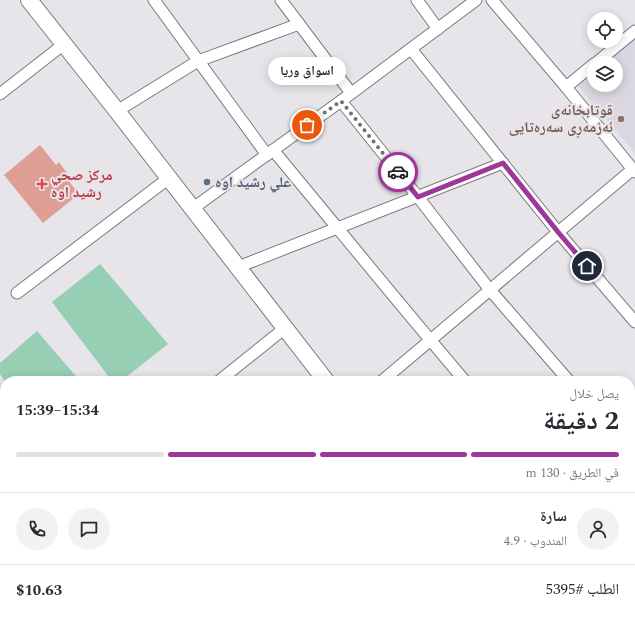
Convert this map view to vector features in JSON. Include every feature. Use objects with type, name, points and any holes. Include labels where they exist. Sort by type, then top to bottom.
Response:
[{"type":"street","points":[[29,0],[322,376]]},
{"type":"street","points":[[154,0],[198,61],[270,152],[338,228],[461,376]]},
{"type":"street","points":[[281,0],[351,93]]},
{"type":"street","points":[[417,0],[438,29]]},
{"type":"street","points":[[192,209],[341,101],[476,0]]},
{"type":"street","points":[[388,376],[558,232],[634,171],[566,87],[492,0]]},
{"type":"street","points":[[117,111],[198,61],[299,24]]},
{"type":"street","points":[[605,56],[635,31]]},
{"type":"street","points":[[0,94],[64,44]]},
{"type":"street","points":[[411,49],[558,232],[635,322]]},
{"type":"street","points":[[566,87],[587,70]]},
{"type":"street","points":[[341,101],[490,290],[565,376]]},
{"type":"street","points":[[238,267],[503,163]]},
{"type":"street","points":[[17,292],[169,178]]},
{"type":"street","points":[[225,376],[285,328]]},
{"type":"shaded area","name":"قوتابخانەی ئەزمەڕی سەرەتایی","points":[[635,40],[635,153],[577,85],[587,77],[587,92],[623,92],[623,56],[615,56]]},
{"type":"green space","points":[[100,264],[168,344],[127,376],[108,376],[52,302]]},
{"type":"green space","points":[[37,331],[76,376],[1,376],[0,374],[0,363]]},
{"type":"building","name":"مركز صحي رشيد اوه","points":[[40,145],[56,165],[59,162],[67,173],[64,175],[79,194],[43,223],[4,175]]},
{"type":"way so far","points":[[307,125],[341,101],[398,172]]},
{"type":"place","name":"قوتابخانەی ئەزمەڕی سەرەتایی","points":[[621,119]]},
{"type":"place","name":"اسواق وريا","points":[[307,125]]},
{"type":"place","name":"علي رشيد اوه","points":[[207,182]]},
{"type":"place","name":"مركز صحي رشيد اوه","points":[[42,184]]},
{"type":"route","points":[[398,172],[418,197],[503,163],[587,266]]}]
